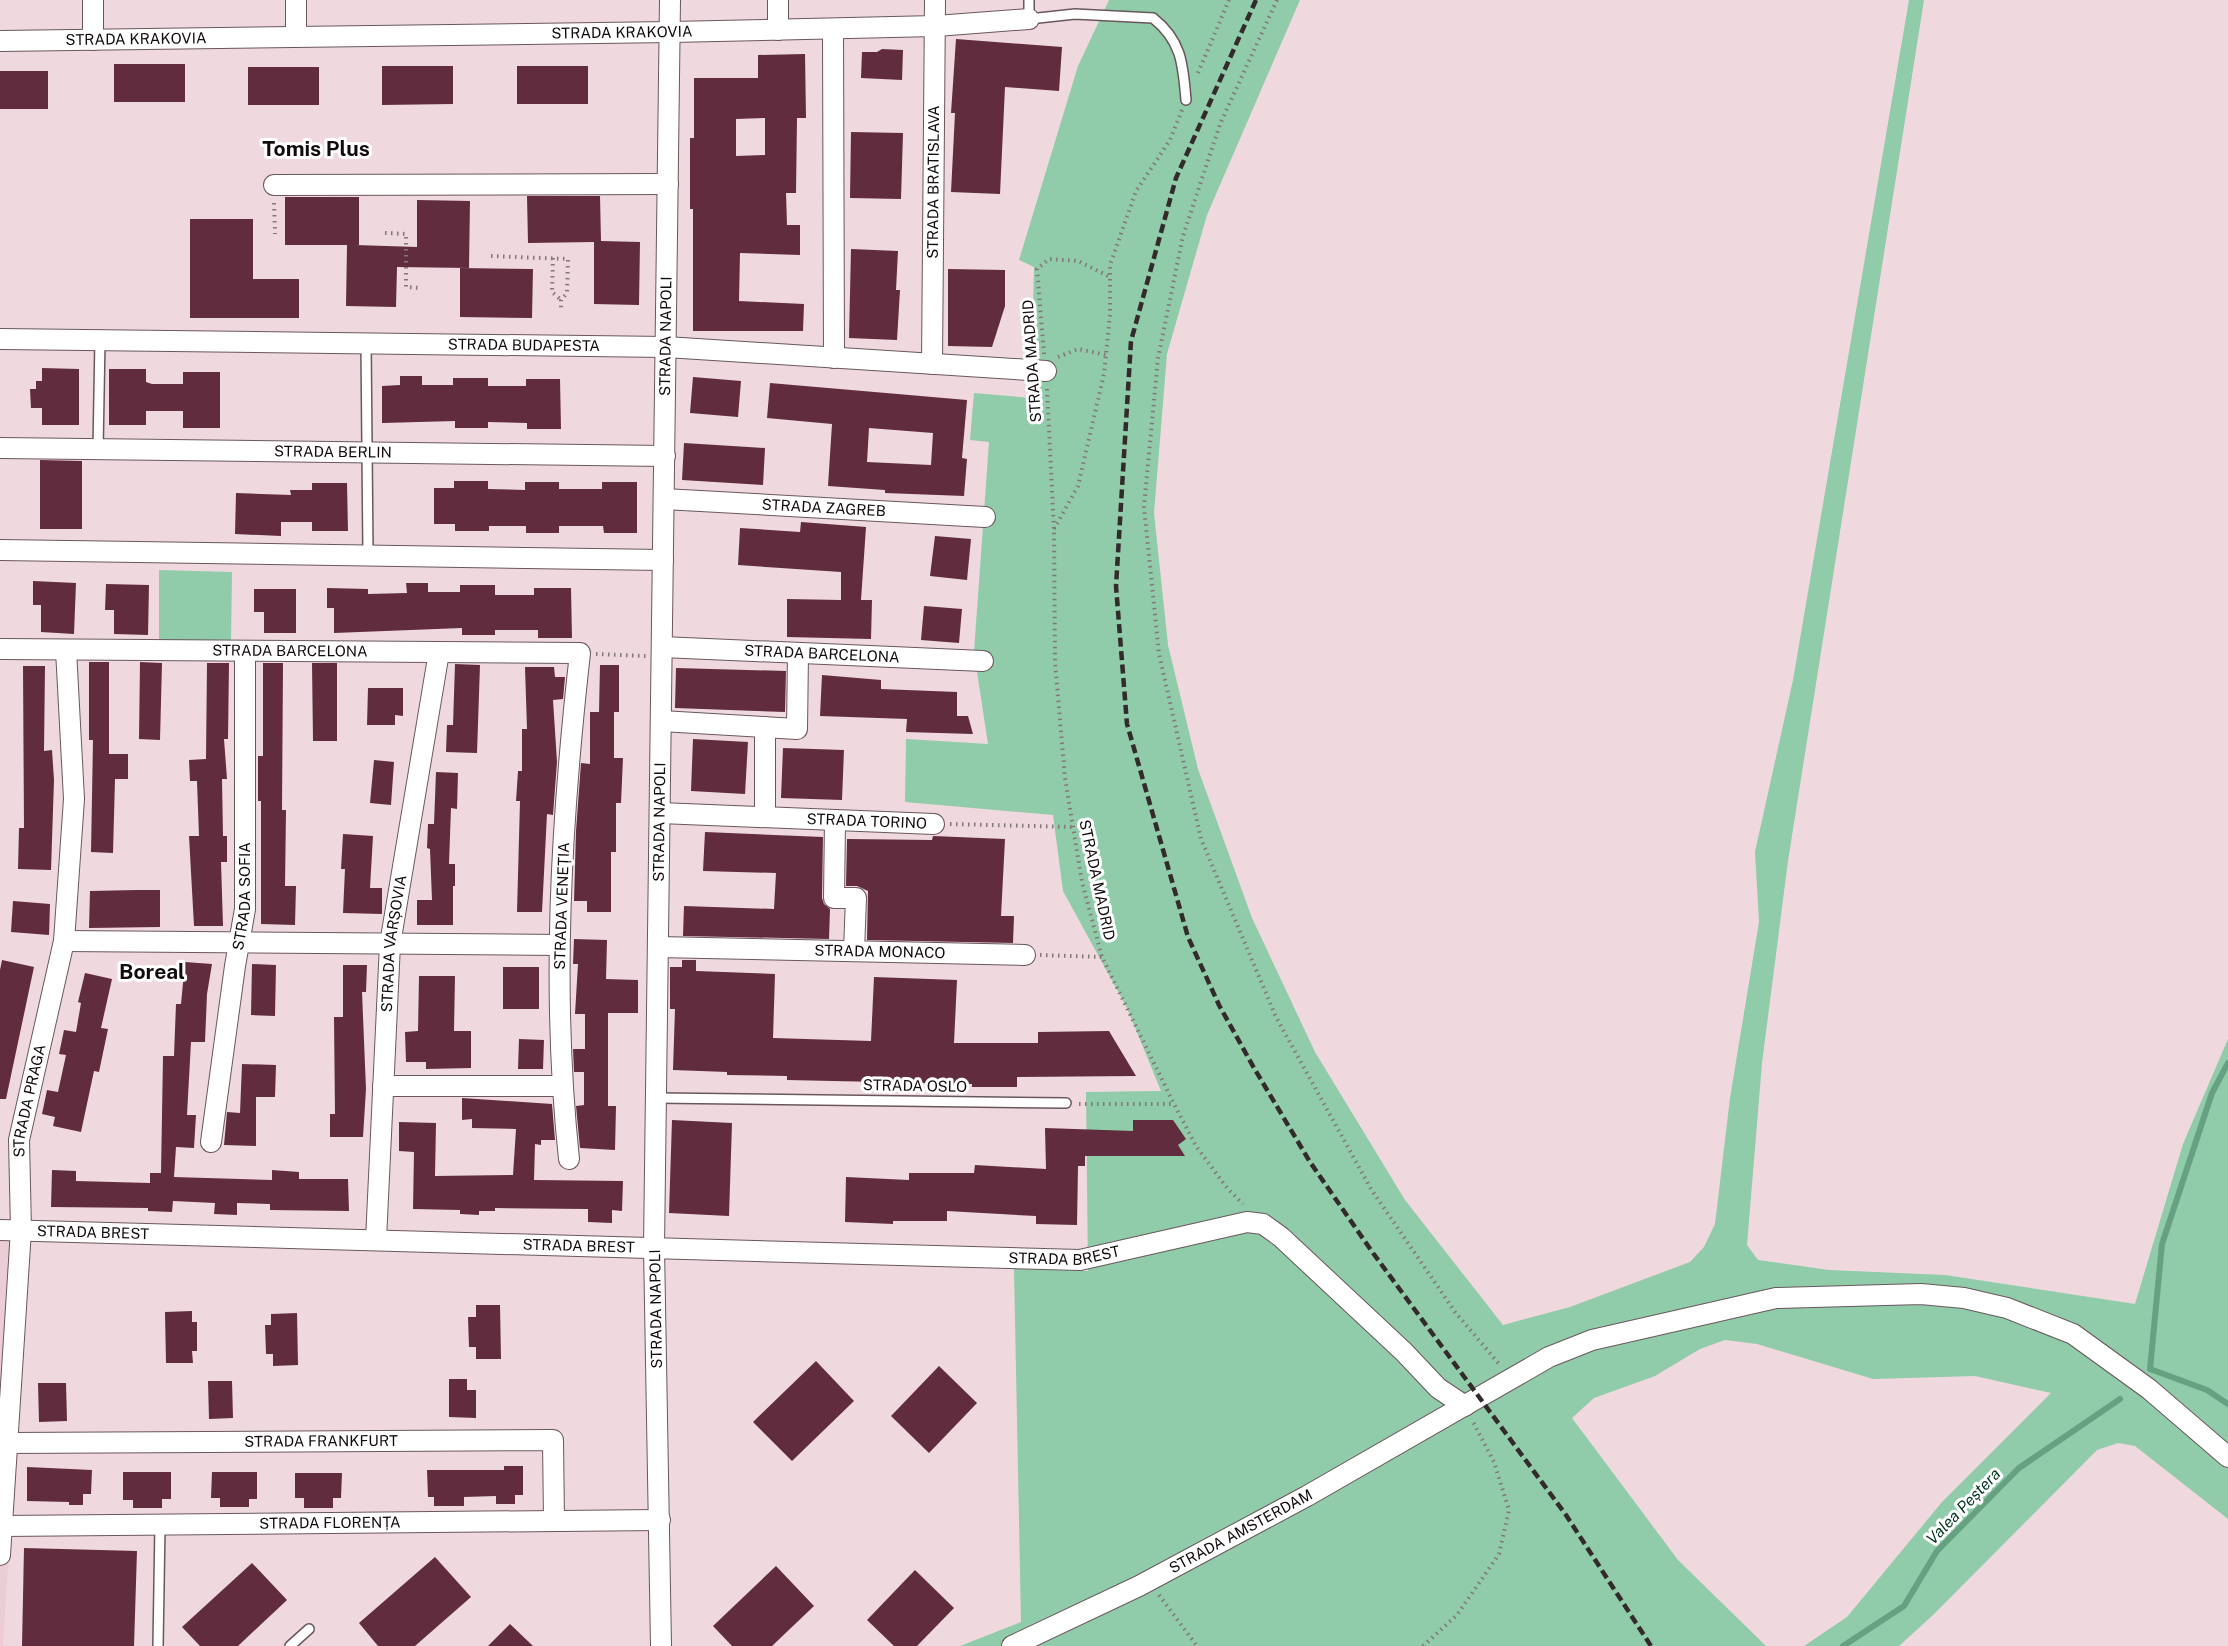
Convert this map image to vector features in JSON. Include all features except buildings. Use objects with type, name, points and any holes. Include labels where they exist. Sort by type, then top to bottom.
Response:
[{"type":"street","points":[[93,0],[93,40]]},
{"type":"street","points":[[296,0],[296,37]]},
{"type":"street","name":"STRADA NAPOLI","points":[[661,1646],[654,1247],[670,0]]},
{"type":"street","points":[[778,0],[778,30]]},
{"type":"street","name":"STRADA BRATISLAVA","points":[[932,364],[935,0]]},
{"type":"street","name":"STRADA KRAKOVIA","points":[[0,41],[936,26],[1029,9]]},
{"type":"street","points":[[833,29],[834,357]]},
{"type":"street","points":[[274,184],[668,184]]},
{"type":"street","name":"STRADA BUDAPESTA","points":[[0,339],[666,346],[1046,371]]},
{"type":"street","name":"STRADA BERLIN","points":[[0,447],[665,456]]},
{"type":"street","name":"STRADA ZAGREB","points":[[664,499],[985,517]]},
{"type":"street","points":[[0,550],[663,560]]},
{"type":"street","name":"STRADA BARCELONA","points":[[0,649],[580,653]]},
{"type":"street","name":"STRADA PRAGA","points":[[0,1555],[21,1230],[10,1140],[64,941],[74,799],[66,650]]},
{"type":"street","name":"STRADA SOFIA","points":[[211,1142],[245,909],[244,651]]},
{"type":"street","name":"STRADA VARȘOVIA","points":[[376,1240],[390,944],[439,652]]},
{"type":"street","name":"STRADA BARCELONA","points":[[662,652],[798,653],[983,661]]},
{"type":"street","name":"STRADA VENEȚIA","points":[[569,1159],[561,1086],[558,945],[568,766],[580,653]]},
{"type":"street","points":[[661,721],[797,729],[798,653]]},
{"type":"street","points":[[765,727],[765,817]]},
{"type":"street","name":"STRADA TORINO","points":[[660,813],[934,824]]},
{"type":"street","points":[[836,820],[834,898],[856,898],[854,951]]},
{"type":"street","points":[[64,941],[558,945]]},
{"type":"street","name":"STRADA MONACO","points":[[658,947],[1025,955]]},
{"type":"street","points":[[383,1086],[561,1086]]},
{"type":"street","name":"STRADA BREST","points":[[0,1230],[1080,1260],[1247,1222],[1263,1224]]},
{"type":"street","points":[[1263,1224],[1313,1265],[1438,1388],[1465,1406]]},
{"type":"street","name":"STRADA AMSTERDAM","points":[[1012,1646],[1139,1586],[1550,1357],[1592,1340],[1776,1298],[1921,1294],[1964,1298],[2007,1308],[2073,1334],[2149,1389],[2228,1457]]},
{"type":"street","name":"STRADA FRANKFURT","points":[[7,1443],[553,1440],[554,1521]]},
{"type":"street","name":"STRADA FLORENȚA","points":[[2,1526],[660,1520]]},
{"type":"lane","name":"STRADA KRAKOVIA","points":[[1029,9],[1153,18],[1163,26],[1179,50],[1186,100]]},
{"type":"lane","points":[[98,449],[100,340]]},
{"type":"lane","points":[[366,343],[368,554]]},
{"type":"lane","name":"STRADA OSLO","points":[[656,1098],[1066,1103]]},
{"type":"lane","points":[[158,1646],[160,1525]]},
{"type":"lane","points":[[290,1646],[309,1629]]},
{"type":"path","name":"STRADA MADRID","points":[[1054,530],[1078,486],[1106,355],[1110,315],[1108,276],[1121,229],[1136,191],[1170,140],[1229,0]]},
{"type":"path","points":[[1277,0],[1220,124],[1183,236],[1158,358],[1144,507],[1159,654],[1201,839],[1276,1017],[1371,1189],[1455,1312],[1512,1379]]},
{"type":"path","points":[[274,184],[275,234]]},
{"type":"path","points":[[385,233],[406,234],[406,287],[421,288]]},
{"type":"path","points":[[491,256],[568,259],[567,293],[561,300],[561,309]]},
{"type":"path","points":[[553,258],[552,292],[561,300]]},
{"type":"path","name":"STRADA MADRID","points":[[1108,276],[1078,261],[1049,259],[1037,269],[1046,371],[1054,530],[1055,662],[1065,778],[1073,827],[1082,882],[1102,957],[1196,1146],[1227,1188],[1263,1224]]},
{"type":"path","points":[[1046,371],[1058,356],[1078,349],[1106,355]]},
{"type":"path","points":[[580,653],[662,652]]},
{"type":"path","name":"STRADA TORINO","points":[[934,824],[1073,827]]},
{"type":"path","points":[[1025,955],[1102,957]]},
{"type":"path","points":[[1066,1103],[1174,1104]]},
{"type":"path","points":[[1423,1646],[1457,1615],[1498,1554],[1509,1510],[1494,1462],[1465,1406]]},
{"type":"path","points":[[1139,1586],[1162,1597],[1197,1646]]},
{"type":"shaded area","points":[[0,1236],[29,1237],[3,1646],[0,1646]]},
{"type":"green space","points":[[1109,0],[1300,0],[1207,215],[1167,354],[1154,513],[1168,645],[1198,769],[1252,918],[1315,1052],[1405,1200],[1503,1325],[1570,1307],[1690,1262],[1704,1247],[1715,1224],[1730,1098],[1759,922],[1755,852],[1793,680],[1909,0],[1924,0],[1788,861],[1762,1063],[1747,1245],[1758,1260],[1829,1270],[1945,1275],[2135,1304],[2183,1144],[2228,1039],[2228,1519],[2135,1446],[2118,1443],[2097,1450],[1933,1615],[1899,1646],[1804,1646],[1847,1617],[1942,1502],[2051,1393],[1975,1376],[1873,1379],[1757,1344],[1725,1340],[1700,1349],[1655,1376],[1594,1398],[1572,1418],[1678,1560],[1766,1646],[960,1646],[1021,1622],[1014,1269],[1088,1271],[1086,1092],[1161,1091],[1127,1008],[1063,891],[1053,815],[905,802],[906,739],[988,744],[974,652],[989,442],[970,440],[974,393],[1031,398],[1034,267],[1019,260],[1078,66]]},
{"type":"green space","points":[[159,570],[232,572],[231,642],[159,642]]},
{"type":"waterway","name":"Valea Peștera","points":[[2228,1063],[2212,1093],[2162,1244],[2150,1369],[2207,1390],[2228,1404]]},
{"type":"waterway","name":"Valea Peștera","points":[[1843,1646],[1904,1606],[1937,1551],[2019,1468],[2120,1399]]},
{"type":"railway","points":[[1256,0],[1176,178],[1131,341],[1116,586],[1127,724],[1188,937],[1219,1005],[1254,1068],[1310,1162],[1373,1253],[1566,1515],[1651,1646]]},
{"type":"district","name":"Tomis Plus","points":[[316,149]]},
{"type":"district","name":"Boreal","points":[[152,972]]}]
